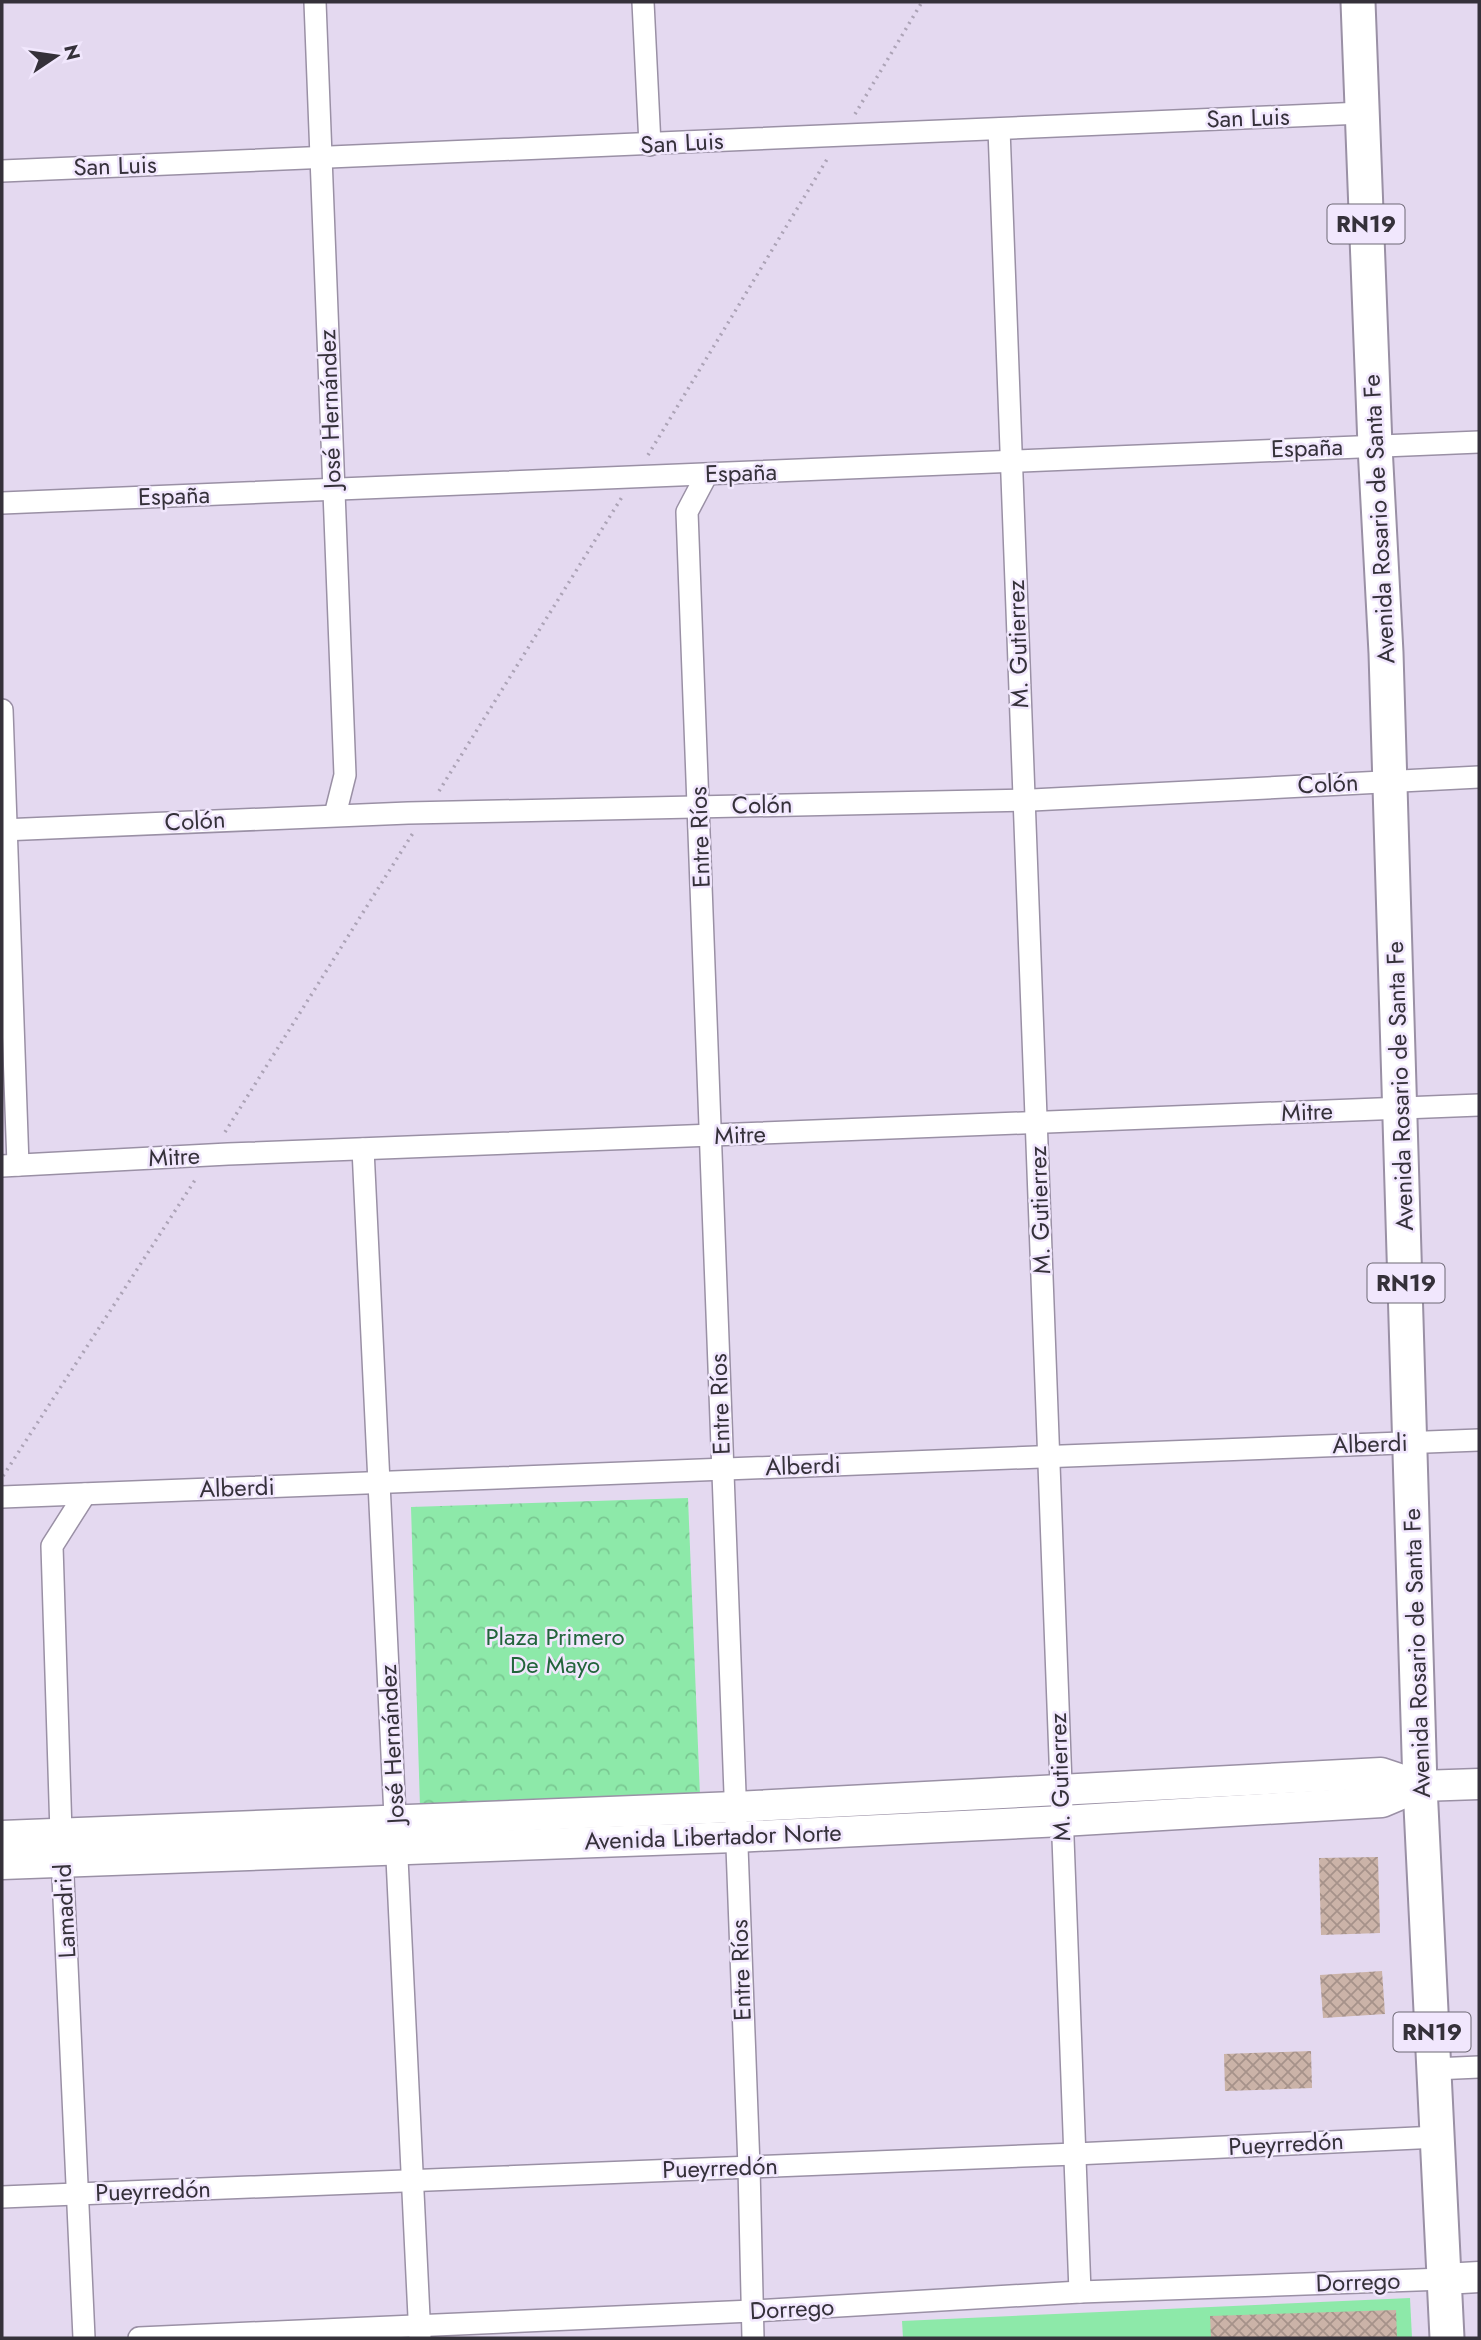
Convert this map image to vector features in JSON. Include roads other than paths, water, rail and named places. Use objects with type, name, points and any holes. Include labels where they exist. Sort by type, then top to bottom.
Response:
[{"type":"main road","name":"Avenida Rosario de Santa Fe","points":[[1358,2],[1390,781],[1420,1786],[1447,2338]]},
{"type":"main road","name":"Avenida Libertador Norte","points":[[396,1836],[735,1807],[1381,1773],[1420,1786],[1479,1784]]},
{"type":"main road","name":"Avenida Libertador Norte","points":[[2,1836],[62,1847],[396,1836],[735,1837],[1382,1802],[1420,1786]]},
{"type":"main road","name":"Avenida Libertador Norte","points":[[2,1864],[62,1847]]},
{"type":"main road","points":[[1444,2278],[1479,2277]]},
{"type":"street","name":"José Hernández","points":[[315,2],[345,775],[335,815]]},
{"type":"street","points":[[643,2],[650,145]]},
{"type":"street","name":"San Luis","points":[[2,171],[1362,113]]},
{"type":"street","name":"M. Gutierrez","points":[[999,129],[1080,2292]]},
{"type":"street","name":"España","points":[[2,503],[1479,442]]},
{"type":"street","name":"Entre Ríos","points":[[707,474],[687,512],[749,2167],[753,2338]]},
{"type":"street","points":[[2,710],[10,1165]]},
{"type":"street","name":"Colón","points":[[4,830],[425,812],[1024,800],[1479,776]]},
{"type":"street","name":"Mitre","points":[[10,1165],[1479,1105]]},
{"type":"street","name":"José Hernández","points":[[363,1149],[419,2332]]},
{"type":"street","name":"Alberdi","points":[[2,1497],[1479,1440]]},
{"type":"street","name":"Lamadrid","points":[[84,2338],[62,1847],[52,1546],[85,1494]]},
{"type":"street","points":[[1434,2069],[1479,2067]]},
{"type":"street","name":"Pueyrredón","points":[[2,2197],[1438,2137]]},
{"type":"street","name":"Dorrego","points":[[139,2338],[419,2332],[1080,2292],[1444,2278]]},
{"type":"park label","name":"Plaza Primero De Mayo","points":[[555,1651]]}]
